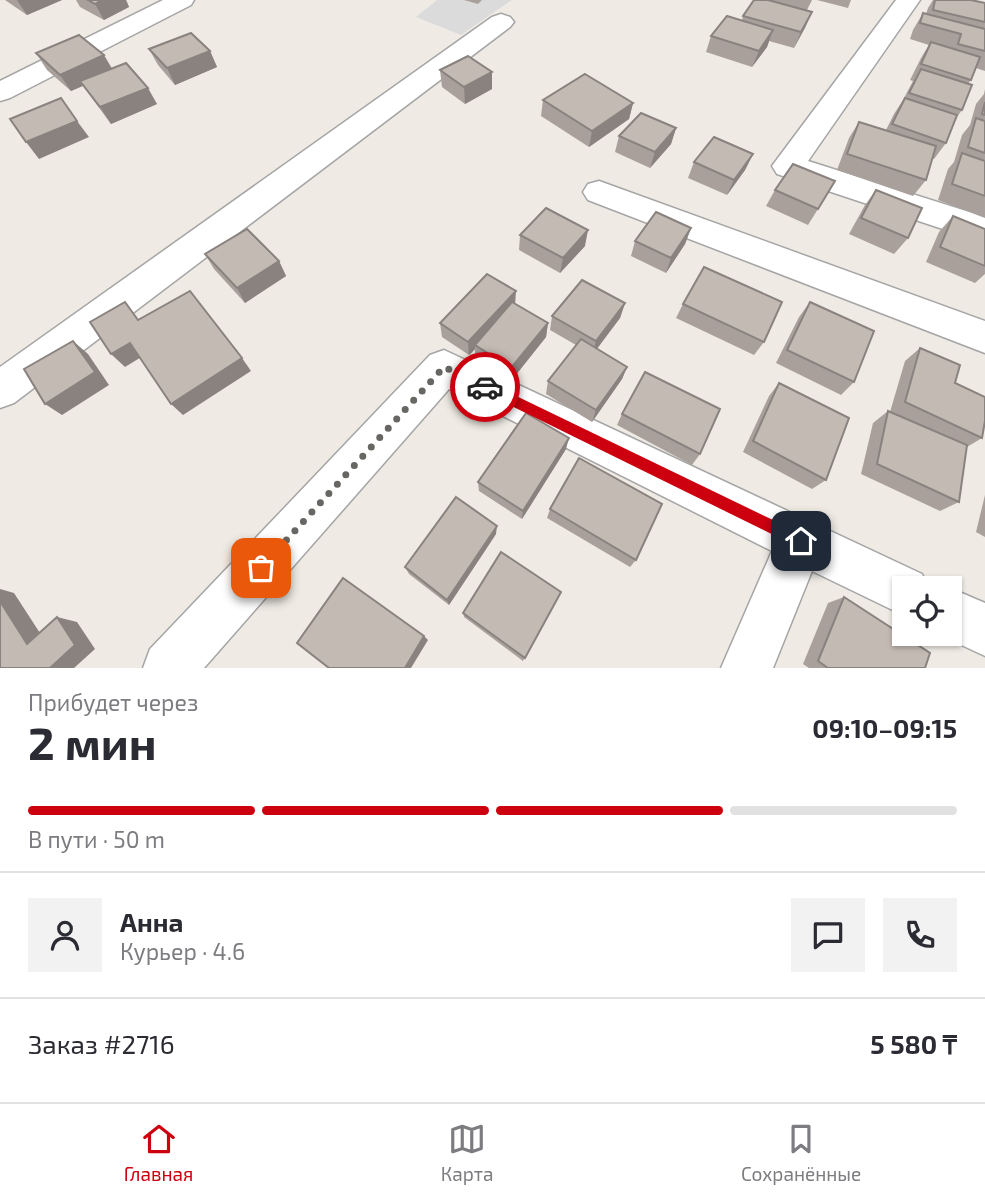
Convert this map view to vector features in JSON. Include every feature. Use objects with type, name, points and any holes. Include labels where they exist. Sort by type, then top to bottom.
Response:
[{"type":"street","points":[[0,92],[183,0]]},
{"type":"street","points":[[908,0],[789,166],[985,230]]},
{"type":"street","points":[[0,390],[501,22]]},
{"type":"street","points":[[599,192],[985,337]]},
{"type":"street","points":[[169,668],[444,367],[892,585]]},
{"type":"street","points":[[747,668],[801,541]]},
{"type":"street","points":[[962,619],[985,630]]},
{"type":"shaded area","points":[[437,0],[512,0],[461,35],[416,17]]},
{"type":"building","points":[[754,0],[768,0],[812,12],[801,32],[743,16]]},
{"type":"building","points":[[935,0],[971,0],[985,3],[985,22],[933,10]]},
{"type":"building","points":[[923,13],[985,29],[985,51],[958,44],[961,34],[920,23]]},
{"type":"building","points":[[727,16],[773,30],[759,51],[711,36]]},
{"type":"building","points":[[191,33],[210,51],[167,68],[149,49]]},
{"type":"building","points":[[79,35],[104,55],[60,75],[36,53]]},
{"type":"building","points":[[931,42],[980,57],[971,80],[921,64]]},
{"type":"building","points":[[468,56],[492,72],[464,87],[440,70]]},
{"type":"building","points":[[126,63],[148,88],[100,107],[80,81]]},
{"type":"building","points":[[921,69],[972,85],[962,110],[909,93]]},
{"type":"building","points":[[585,74],[633,103],[592,131],[543,100]]},
{"type":"building","points":[[61,98],[77,121],[26,142],[10,119]]},
{"type":"building","points":[[905,98],[957,115],[946,143],[892,124]]},
{"type":"building","points":[[641,113],[676,128],[655,152],[619,136]]},
{"type":"building","points":[[976,118],[985,121],[985,153],[968,147]]},
{"type":"building","points":[[859,122],[936,146],[926,180],[847,154]]},
{"type":"building","points":[[714,137],[753,154],[734,180],[694,162]]},
{"type":"building","points":[[962,153],[985,161],[985,196],[952,184]]},
{"type":"building","points":[[793,164],[835,181],[818,209],[775,190]]},
{"type":"building","points":[[876,190],[922,208],[908,238],[861,218]]},
{"type":"building","points":[[546,208],[588,230],[563,258],[520,235]]},
{"type":"building","points":[[656,212],[691,228],[671,258],[635,241]]},
{"type":"building","points":[[953,216],[985,229],[985,266],[940,247]]},
{"type":"building","points":[[247,229],[279,261],[237,288],[205,254]]},
{"type":"building","points":[[704,267],[782,302],[764,342],[683,304]]},
{"type":"building","points":[[487,274],[516,291],[468,342],[440,323]]},
{"type":"building","points":[[582,280],[625,303],[596,341],[552,316]]},
{"type":"building","points":[[190,291],[242,358],[171,404],[130,343],[111,354],[90,322],[125,302],[138,320]]},
{"type":"building","points":[[512,302],[548,323],[511,368],[475,345]]},
{"type":"building","points":[[810,302],[874,331],[854,382],[787,350]]},
{"type":"building","points":[[581,339],[627,367],[596,410],[548,381]]},
{"type":"building","points":[[73,341],[95,372],[45,404],[24,369]]},
{"type":"building","points":[[920,348],[960,365],[955,383],[985,397],[982,438],[905,402]]},
{"type":"building","points":[[645,372],[720,409],[700,454],[622,414]]},
{"type":"building","points":[[779,383],[849,418],[826,480],[753,441]]},
{"type":"building","points":[[888,411],[967,445],[959,502],[877,464]]},
{"type":"building","points":[[526,413],[569,438],[523,511],[478,482]]},
{"type":"building","points":[[579,458],[662,504],[636,560],[550,509]]},
{"type":"building","points":[[456,497],[497,526],[447,600],[405,567]]},
{"type":"building","points":[[501,552],[561,592],[525,658],[463,613]]},
{"type":"building","points":[[343,578],[424,636],[405,668],[329,668],[297,643]]},
{"type":"building","points":[[844,597],[892,628],[892,646],[919,646],[930,653],[925,668],[828,668],[818,661]]},
{"type":"building","points":[[0,601],[27,644],[57,617],[75,645],[50,668],[0,668]]},
{"type":"way so far","points":[[261,568],[444,367],[485,387]]},
{"type":"route","points":[[485,387],[801,541]]}]
